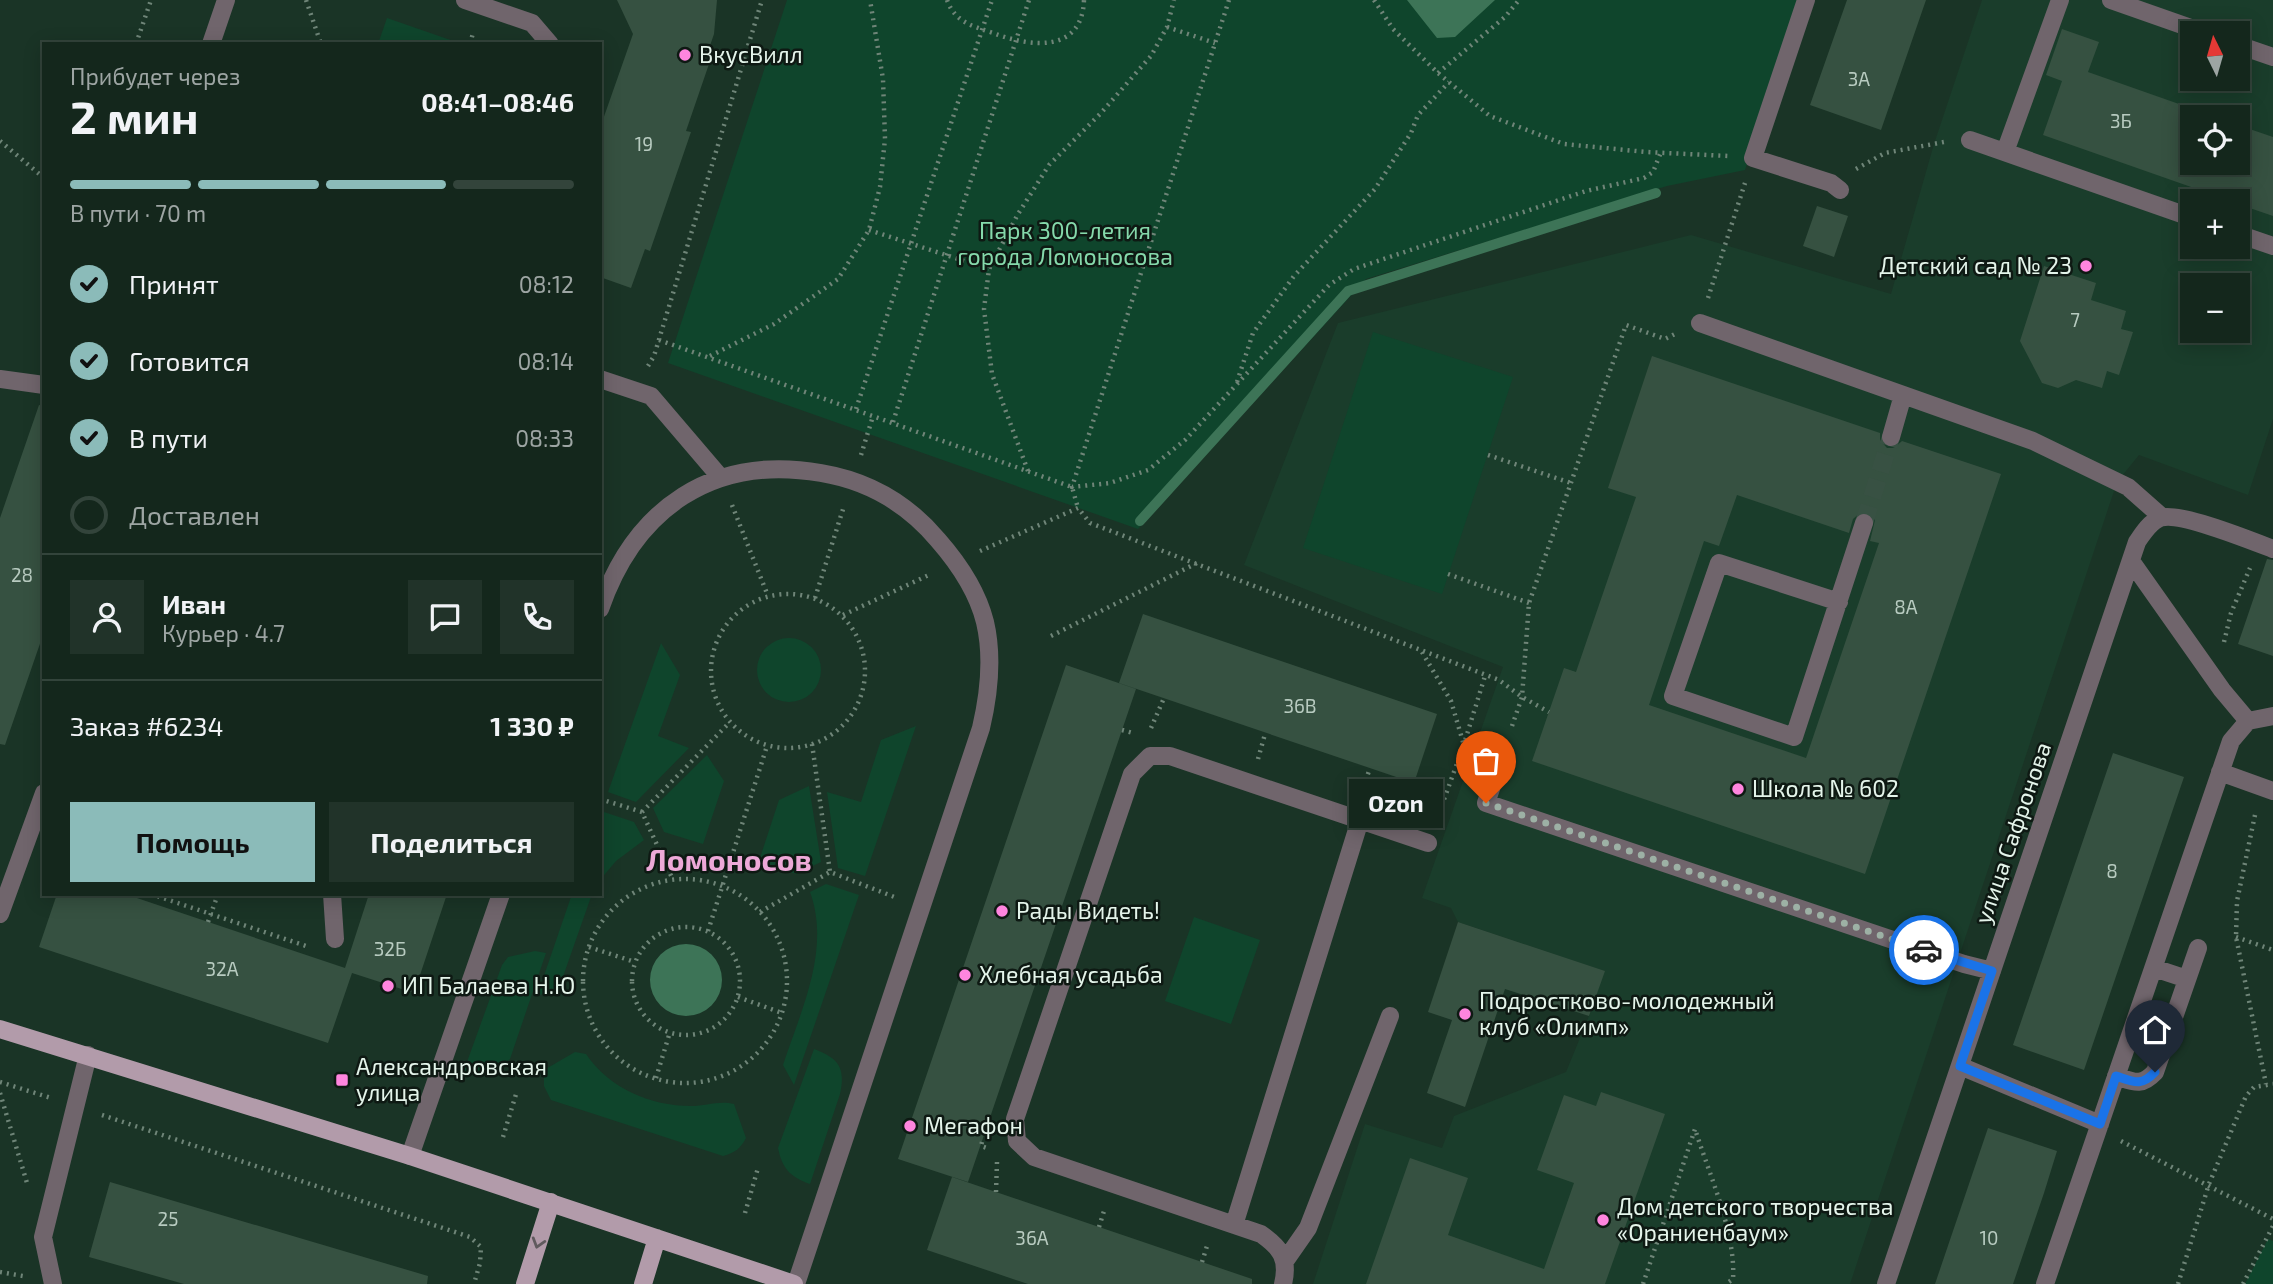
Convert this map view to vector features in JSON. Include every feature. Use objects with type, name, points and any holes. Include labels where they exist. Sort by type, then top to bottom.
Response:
[{"type":"main road","points":[[0,1029],[410,1156],[795,1284]]},
{"type":"main road","points":[[525,1284],[551,1202]]},
{"type":"main road","points":[[643,1284],[657,1238]]},
{"type":"street","points":[[212,42],[226,0]]},
{"type":"street","points":[[465,0],[532,23],[548,42]]},
{"type":"street","points":[[1806,0],[1753,158],[1836,187]]},
{"type":"street","points":[[2005,152],[2060,0]]},
{"type":"street","points":[[2111,0],[2180,24]]},
{"type":"street","points":[[2250,49],[2273,57]]},
{"type":"street","points":[[1970,140],[2180,213]]},
{"type":"street","points":[[2250,238],[2273,246]]},
{"type":"street","points":[[1700,323],[2033,441],[2128,487],[2162,517],[2181,517],[2266,546]]},
{"type":"street","points":[[0,379],[42,385]]},
{"type":"street","points":[[602,380],[651,396],[721,478]]},
{"type":"street","points":[[1891,437],[1903,395]]},
{"type":"street","points":[[602,604],[616,569],[632,545],[649,524],[685,495],[721,478],[772,468],[805,470],[852,480],[892,497],[926,526],[957,561],[973,589],[985,624],[989,668],[988,697],[981,728],[795,1284]]},
{"type":"street","name":"улица Сафронова","points":[[1886,1284],[2137,542],[2148,526],[2162,517]]},
{"type":"street","points":[[1839,602],[1719,563],[1673,696],[1794,737],[1839,602],[1864,523]]},
{"type":"street","points":[[2131,561],[2222,690],[2248,721]]},
{"type":"street","points":[[2045,1284],[2231,741],[2248,721],[2273,716]]},
{"type":"street","points":[[1504,751],[1486,803],[1964,964],[1992,971]]},
{"type":"street","points":[[1285,1261],[1277,1244],[1261,1234],[1034,1157],[1017,1141],[1015,1119],[1132,774],[1150,756],[1170,755],[1428,843]]},
{"type":"street","points":[[2220,772],[2268,789]]},
{"type":"street","points":[[0,914],[42,798]]},
{"type":"street","points":[[1234,1225],[1360,820]]},
{"type":"street","points":[[332,896],[335,939]]},
{"type":"street","points":[[410,1156],[501,896]]},
{"type":"street","points":[[2116,1076],[2134,1082],[2147,1081],[2155,1072],[2198,948]]},
{"type":"street","points":[[2154,968],[2187,979]]},
{"type":"street","points":[[1283,1284],[1285,1261],[1308,1228],[1390,1016]]},
{"type":"street","points":[[2137,1018],[2170,1028]]},
{"type":"street","points":[[53,1284],[43,1237],[88,1055]]},
{"type":"street","points":[[1960,1066],[2099,1127]]},
{"type":"path","points":[[137,42],[151,0]]},
{"type":"path","points":[[306,0],[320,42]]},
{"type":"path","points":[[634,389],[654,356],[762,0]]},
{"type":"path","points":[[709,357],[774,324],[838,279],[869,230],[880,187],[885,139],[883,79],[870,0]]},
{"type":"path","points":[[947,0],[954,14],[965,24],[1015,41],[1040,44],[1060,41],[1076,29],[1083,13],[1084,0]]},
{"type":"path","points":[[856,410],[992,0]]},
{"type":"path","points":[[893,422],[1029,0]]},
{"type":"path","points":[[1028,471],[992,374],[984,309],[989,269],[1018,214],[1049,165],[1100,114],[1151,56],[1167,27],[1174,0]]},
{"type":"path","points":[[1229,0],[1072,487],[1078,508],[1090,523],[1198,562],[1421,652],[1499,680],[1549,712]]},
{"type":"path","points":[[1374,0],[1393,29],[1448,82],[1490,116],[1564,144],[1753,158],[1700,323],[1665,339],[1626,326],[1529,603],[1522,697],[1504,751]]},
{"type":"path","points":[[1438,73],[1505,17],[1519,0]]},
{"type":"path","points":[[1167,27],[1215,43]]},
{"type":"path","points":[[1235,386],[1254,333],[1294,276],[1375,189],[1411,133],[1418,115],[1448,82]]},
{"type":"path","points":[[1836,187],[1885,153],[1970,140]]},
{"type":"path","points":[[0,141],[42,176]]},
{"type":"path","points":[[659,340],[1072,487],[1110,483],[1148,470],[1185,440],[1329,285],[1354,269],[1586,191],[1644,178],[1653,172],[1661,152]]},
{"type":"path","points":[[869,230],[989,269]]},
{"type":"path","points":[[1488,454],[1571,483]]},
{"type":"path","points":[[721,478],[768,596]]},
{"type":"path","points":[[843,615],[1078,508]]},
{"type":"path","points":[[2215,677],[2231,613],[2266,546]]},
{"type":"path","points":[[1051,636],[1198,562]]},
{"type":"path","points":[[1448,574],[1529,603]]},
{"type":"path","points":[[787,593],[815,598],[843,615],[855,631],[863,650],[866,670],[863,691],[843,726],[827,738],[812,744],[788,748],[767,746],[745,735],[730,722],[717,701],[711,664],[715,645],[723,628],[735,614],[768,596],[787,593]]},
{"type":"path","points":[[1421,652],[1451,701],[1464,744]]},
{"type":"path","points":[[1428,843],[1485,676]]},
{"type":"path","points":[[642,812],[730,722]]},
{"type":"path","points":[[1122,730],[1130,732]]},
{"type":"path","points":[[1261,747],[1265,734]]},
{"type":"path","points":[[812,744],[830,872]]},
{"type":"path","points":[[708,931],[767,746]]},
{"type":"path","points":[[1365,782],[1370,768]]},
{"type":"path","points":[[2266,1084],[2236,937],[2237,901],[2268,789]]},
{"type":"path","points":[[602,800],[642,812],[673,880]]},
{"type":"path","points":[[830,872],[920,908]]},
{"type":"path","points":[[760,912],[830,872]]},
{"type":"path","points":[[673,880],[703,881],[722,886],[743,897],[760,912],[774,931],[785,965],[787,989],[782,1013],[766,1043],[749,1060],[729,1073],[693,1083],[668,1082],[633,1068],[613,1053],[592,1023],[584,989],[584,967],[589,947],[606,917],[622,901],[641,890],[673,880]]},
{"type":"path","points":[[157,896],[330,954],[335,939]]},
{"type":"path","points":[[208,922],[217,896]]},
{"type":"path","points":[[690,927],[708,931],[726,944],[736,960],[740,979],[738,997],[729,1014],[715,1027],[690,1035],[670,1032],[652,1024],[636,1003],[632,985],[635,962],[644,946],[667,930],[690,927]]},
{"type":"path","points":[[2236,937],[2273,950]]},
{"type":"path","points":[[589,947],[635,962]]},
{"type":"path","points":[[738,997],[782,1013]]},
{"type":"path","points":[[656,1078],[670,1032]]},
{"type":"path","points":[[0,1082],[470,1237],[481,1247],[474,1284]]},
{"type":"path","points":[[2179,1284],[2209,1184],[2246,1096],[2253,1087],[2273,1084]]},
{"type":"path","points":[[503,1137],[517,1091]]},
{"type":"path","points":[[0,1093],[28,1185]]},
{"type":"path","points":[[2099,1127],[2273,1219]]},
{"type":"path","points":[[1643,1284],[1695,1129],[1731,1241],[1735,1261],[1733,1279],[1726,1284]]},
{"type":"path","points":[[745,1213],[758,1168]]},
{"type":"path","points":[[2243,1284],[2273,1226]]},
{"type":"shaded area","points":[[1407,0],[1495,0],[1455,37],[1437,38]]},
{"type":"shaded area","name":"Школа № 602","points":[[1982,0],[2273,0],[2273,419],[2248,495],[2139,455],[2117,482],[1850,1284],[1313,1284],[1365,1124],[1442,1148],[1454,1116],[1566,1072],[1604,971],[1458,922],[1451,908],[1422,898],[1503,667],[1244,565],[1338,323],[1691,235],[1891,294],[1934,144]]},
{"type":"shaded area","points":[[693,944],[712,954],[720,966],[720,994],[712,1006],[700,1014],[679,1016],[660,1006],[652,994],[650,973],[660,954],[672,946]]},
{"type":"green space","name":"Парк 300-летия города Ломоносова","points":[[787,0],[1803,0],[1745,170],[1667,186],[1366,279],[1138,529],[668,363]]},
{"type":"green space","points":[[387,18],[456,42],[379,42]]},
{"type":"green space","points":[[1373,332],[1513,377],[1442,594],[1303,548]]},
{"type":"green space","points":[[783,638],[795,638],[812,647],[819,658],[819,682],[812,693],[795,702],[783,702],[771,697],[762,688],[757,676],[757,664],[762,652],[771,643]]},
{"type":"green space","points":[[661,643],[680,675],[658,736],[689,748],[636,802],[608,792]]},
{"type":"green space","points":[[916,726],[865,876],[838,868],[827,792],[861,802],[881,740]]},
{"type":"green space","points":[[707,755],[724,781],[703,844],[664,832],[653,808]]},
{"type":"green space","points":[[809,786],[821,862],[796,874],[759,861],[779,800]]},
{"type":"green space","points":[[602,811],[634,822],[644,840],[616,861],[602,878]]},
{"type":"green space","points":[[826,884],[859,895],[794,1085],[783,1065],[805,1001],[815,958],[816,914],[810,892]]},
{"type":"green space","points":[[571,896],[591,896],[559,988],[537,996]]},
{"type":"green space","points":[[1194,917],[1260,940],[1231,1024],[1165,1001]]},
{"type":"green space","points":[[535,951],[546,953],[510,1059],[489,1073],[463,1073],[502,965],[508,957]]},
{"type":"green space","points":[[814,1049],[829,1056],[838,1065],[842,1085],[810,1184],[788,1171],[778,1148]]},
{"type":"green space","points":[[575,1052],[586,1054],[606,1076],[646,1099],[676,1105],[734,1104],[746,1138],[737,1150],[723,1156],[551,1100],[544,1086],[544,1070]]},
{"type":"green space","points":[[2268,1239],[2273,1241],[2273,1284],[2245,1284]]},
{"type":"building","points":[[617,0],[717,0],[714,34],[704,63],[709,64],[686,131],[691,132],[650,251],[645,249],[631,288],[602,278],[602,122],[633,34]]},
{"type":"building","points":[[1847,0],[1926,0],[1881,130],[1810,105]]},
{"type":"building","points":[[2062,29],[2099,42],[2088,72],[2182,105],[2180,175],[2250,175],[2250,129],[2273,137],[2273,216],[2250,208],[2250,189],[2197,189],[2043,135],[2062,81],[2046,75]]},
{"type":"building","points":[[1817,206],[1848,216],[1834,257],[1803,246]]},
{"type":"building","points":[[2044,266],[2096,283],[2091,300],[2126,311],[2121,329],[2133,332],[2119,375],[2107,371],[2102,388],[2076,380],[2058,388],[2042,383],[2020,341]]},
{"type":"building","points":[[1652,356],[1880,433],[1880,440],[1887,448],[1894,448],[1902,441],[2001,474],[1865,874],[1532,761],[1564,668],[1576,672],[1636,497],[1608,488]],"holes":[[[1737,495],[1849,533],[1853,519],[1861,512],[1868,512],[1875,520],[1870,541],[1879,543],[1806,758],[1649,705],[1704,541],[1719,546]]]},
{"type":"building","points":[[39,405],[42,406],[42,638],[5,745],[0,744],[0,518]]},
{"type":"building","points":[[2267,559],[2273,560],[2273,656],[2238,644]]},
{"type":"building","points":[[1143,614],[1437,714],[1414,783],[1119,683]]},
{"type":"building","points":[[1066,665],[1136,689],[968,1182],[898,1159]]},
{"type":"building","points":[[2113,753],[2184,777],[2084,1070],[2013,1045]]},
{"type":"building","points":[[56,896],[131,896],[345,968],[368,896],[446,896],[414,993],[352,973],[328,1043],[39,947]]},
{"type":"building","name":"Подростково-молодежный клуб «Олимп»","points":[[1458,922],[1605,971],[1589,1016],[1505,989],[1465,1107],[1427,1093],[1452,1020],[1428,1012]]},
{"type":"building","points":[[1601,1092],[1665,1114],[1605,1284],[1366,1284],[1410,1158],[1468,1178],[1448,1235],[1544,1269],[1574,1183],[1537,1170],[1564,1095],[1596,1106]]},
{"type":"building","points":[[1988,1128],[2057,1151],[2044,1193],[2013,1284],[1935,1284]]},
{"type":"building","points":[[952,1177],[1252,1279],[1252,1284],[1028,1284],[927,1250]]},
{"type":"building","points":[[110,1182],[428,1276],[427,1284],[184,1284],[89,1257]]},
{"type":"waterway","points":[[1140,521],[1348,291],[1656,193]]},
{"type":"tunnel","points":[[1864,523],[1891,437]]},
{"type":"way so far","points":[[1486,803],[1924,950]]},
{"type":"place","name":"ВкусВилл","points":[[685,55]]},
{"type":"place","name":"Детский сад № 23","points":[[2086,266]]},
{"type":"place","name":"Школа № 602","points":[[1738,789]]},
{"type":"place","name":"Ozon","points":[[1486,803]]},
{"type":"place","name":"Рады Видеть!","points":[[1002,911]]},
{"type":"place","name":"Хлебная усадьба","points":[[965,975]]},
{"type":"place","name":"ИП Балаева Н.Ю","points":[[388,986]]},
{"type":"place","name":"Подростково-молодежный клуб «Олимп»","points":[[1465,1014]]},
{"type":"place","name":"Александровская улица","points":[[342,1080]]},
{"type":"place","name":"Мегафон","points":[[910,1126]]},
{"type":"place","name":"Дом детского творчества «Ораниенбаум»","points":[[1603,1220]]},
{"type":"district","name":"Ломоносов","points":[[729,861]]},
{"type":"route","points":[[1924,950],[1992,971],[1960,1066],[2100,1124],[2116,1076],[2134,1082],[2147,1081],[2155,1072]]}]
